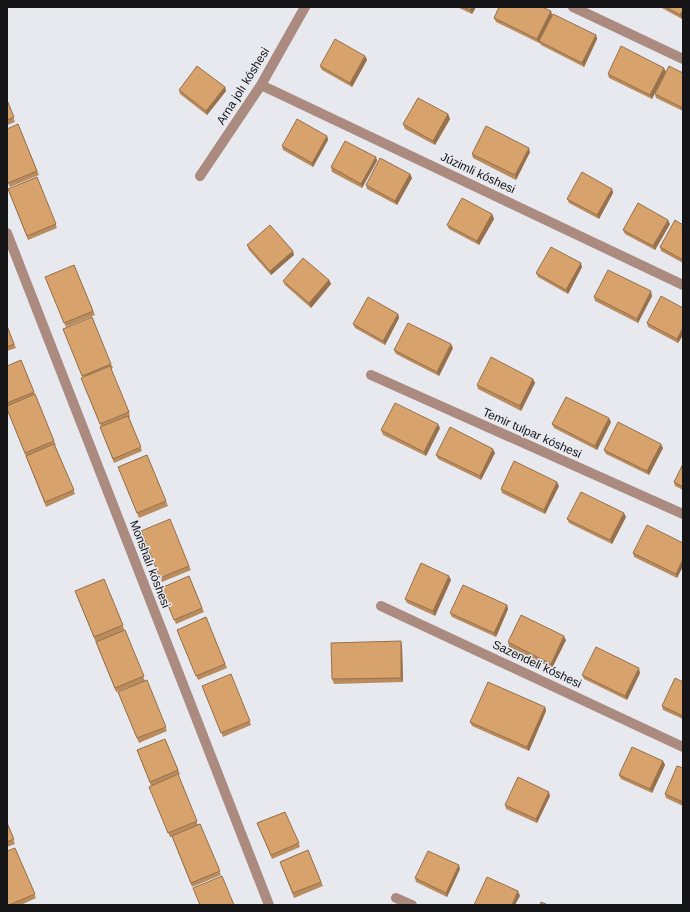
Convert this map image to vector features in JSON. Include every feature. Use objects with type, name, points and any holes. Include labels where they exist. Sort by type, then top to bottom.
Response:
[{"type":"street","name":"Arna jolı kóshesi","points":[[200,176],[261,86],[305,7]]},
{"type":"street","points":[[573,7],[683,59]]},
{"type":"street","name":"Júzimli kóshesi","points":[[261,86],[683,285]]},
{"type":"street","name":"Monshalı kóshesi","points":[[7,233],[268,905]]},
{"type":"street","name":"Temir tulpar kóshesi","points":[[371,375],[683,514]]},
{"type":"street","name":"Sazendeli kóshesi","points":[[381,606],[683,746]]},
{"type":"street","points":[[396,898],[412,905]]},
{"type":"building","points":[[464,7],[472,7],[470,10]]},
{"type":"building","points":[[499,7],[542,7],[551,11],[537,39],[494,18]]},
{"type":"building","points":[[666,7],[683,7],[683,10],[680,15]]},
{"type":"building","points":[[553,14],[596,35],[582,63],[539,41]]},
{"type":"building","points":[[335,39],[365,56],[350,83],[320,66]]},
{"type":"building","points":[[621,46],[664,68],[650,95],[608,74]]},
{"type":"building","points":[[197,66],[225,87],[206,111],[179,90]]},
{"type":"building","points":[[669,66],[683,73],[683,108],[655,94]]},
{"type":"building","points":[[418,98],[448,114],[433,141],[403,124]]},
{"type":"building","points":[[7,100],[14,117],[7,120]]},
{"type":"building","points":[[297,119],[327,136],[312,163],[282,146]]},
{"type":"building","points":[[18,124],[37,171],[8,183],[7,129]]},
{"type":"building","points":[[486,126],[529,148],[515,175],[472,154]]},
{"type":"building","points":[[345,141],[376,157],[361,184],[331,167]]},
{"type":"building","points":[[380,158],[410,174],[395,201],[366,185]]},
{"type":"building","points":[[582,172],[612,189],[597,215],[567,199]]},
{"type":"building","points":[[37,177],[56,224],[27,236],[8,189]]},
{"type":"building","points":[[462,198],[492,214],[477,241],[447,225]]},
{"type":"building","points":[[638,203],[668,220],[653,246],[623,230]]},
{"type":"building","points":[[675,220],[683,225],[683,260],[660,247]]},
{"type":"building","points":[[270,225],[293,251],[270,271],[247,245]]},
{"type":"building","points":[[551,247],[581,263],[566,290],[536,273]]},
{"type":"building","points":[[303,258],[329,280],[309,303],[283,281]]},
{"type":"building","points":[[74,265],[93,311],[64,323],[45,277]]},
{"type":"building","points":[[608,270],[651,291],[637,319],[594,297]]},
{"type":"building","points":[[661,296],[683,308],[683,328],[677,339],[647,323]]},
{"type":"building","points":[[368,297],[398,314],[383,341],[353,324]]},
{"type":"building","points":[[92,317],[111,364],[82,376],[63,329]]},
{"type":"building","points":[[408,323],[451,344],[437,372],[394,350]]},
{"type":"building","points":[[7,326],[14,344],[7,347]]},
{"type":"building","points":[[491,357],[533,379],[520,406],[477,385]]},
{"type":"building","points":[[21,360],[34,392],[7,403],[7,366]]},
{"type":"building","points":[[110,366],[129,412],[100,424],[81,378]]},
{"type":"building","points":[[35,394],[54,441],[25,453],[7,406]]},
{"type":"building","points":[[566,397],[609,418],[595,446],[552,424]]},
{"type":"building","points":[[395,403],[438,424],[424,452],[381,430]]},
{"type":"building","points":[[128,416],[141,447],[113,459],[100,427]]},
{"type":"building","points":[[618,422],[661,444],[647,471],[604,450]]},
{"type":"building","points":[[450,427],[493,449],[480,476],[436,455]]},
{"type":"building","points":[[54,444],[74,490],[45,502],[26,456]]},
{"type":"building","points":[[147,455],[166,501],[137,513],[118,467]]},
{"type":"building","points":[[514,461],[557,482],[544,510],[501,489]]},
{"type":"building","points":[[683,464],[683,487],[674,482]]},
{"type":"building","points":[[581,492],[624,513],[610,540],[567,519]]},
{"type":"building","points":[[170,519],[189,566],[160,578],[141,531]]},
{"type":"building","points":[[647,525],[683,543],[683,559],[676,574],[633,553]]},
{"type":"building","points":[[421,563],[449,576],[433,611],[405,599]]},
{"type":"building","points":[[189,576],[202,608],[174,620],[161,588]]},
{"type":"building","points":[[104,579],[123,625],[94,637],[75,591]]},
{"type":"building","points":[[463,585],[507,605],[494,633],[450,613]]},
{"type":"building","points":[[521,615],[564,636],[551,664],[508,642]]},
{"type":"building","points":[[206,617],[225,664],[196,676],[177,630]]},
{"type":"building","points":[[125,630],[144,676],[115,688],[96,642]]},
{"type":"building","points":[[401,641],[401,678],[332,679],[331,643]]},
{"type":"building","points":[[596,647],[639,668],[625,696],[582,675]]},
{"type":"building","points":[[231,674],[250,721],[221,733],[202,686]]},
{"type":"building","points":[[675,678],[683,682],[683,716],[662,706]]},
{"type":"building","points":[[147,680],[166,727],[137,738],[118,692]]},
{"type":"building","points":[[488,682],[545,707],[527,747],[470,722]]},
{"type":"building","points":[[165,739],[178,770],[150,782],[137,750]]},
{"type":"building","points":[[632,747],[663,761],[650,789],[619,775]]},
{"type":"building","points":[[677,766],[683,768],[683,802],[665,794]]},
{"type":"building","points":[[178,774],[197,821],[168,833],[149,787]]},
{"type":"building","points":[[518,777],[549,792],[536,819],[505,805]]},
{"type":"building","points":[[285,812],[299,843],[271,855],[257,823]]},
{"type":"building","points":[[7,823],[14,839],[7,842]]},
{"type":"building","points":[[200,824],[220,871],[191,883],[172,836]]},
{"type":"building","points":[[15,848],[35,894],[7,905],[7,851]]},
{"type":"building","points":[[308,850],[321,882],[293,893],[280,862]]},
{"type":"building","points":[[428,851],[459,865],[446,893],[415,878]]},
{"type":"building","points":[[222,876],[234,905],[200,905],[193,888]]},
{"type":"building","points":[[487,877],[518,891],[512,905],[474,905]]},
{"type":"building","points":[[541,902],[548,905],[540,905]]}]
